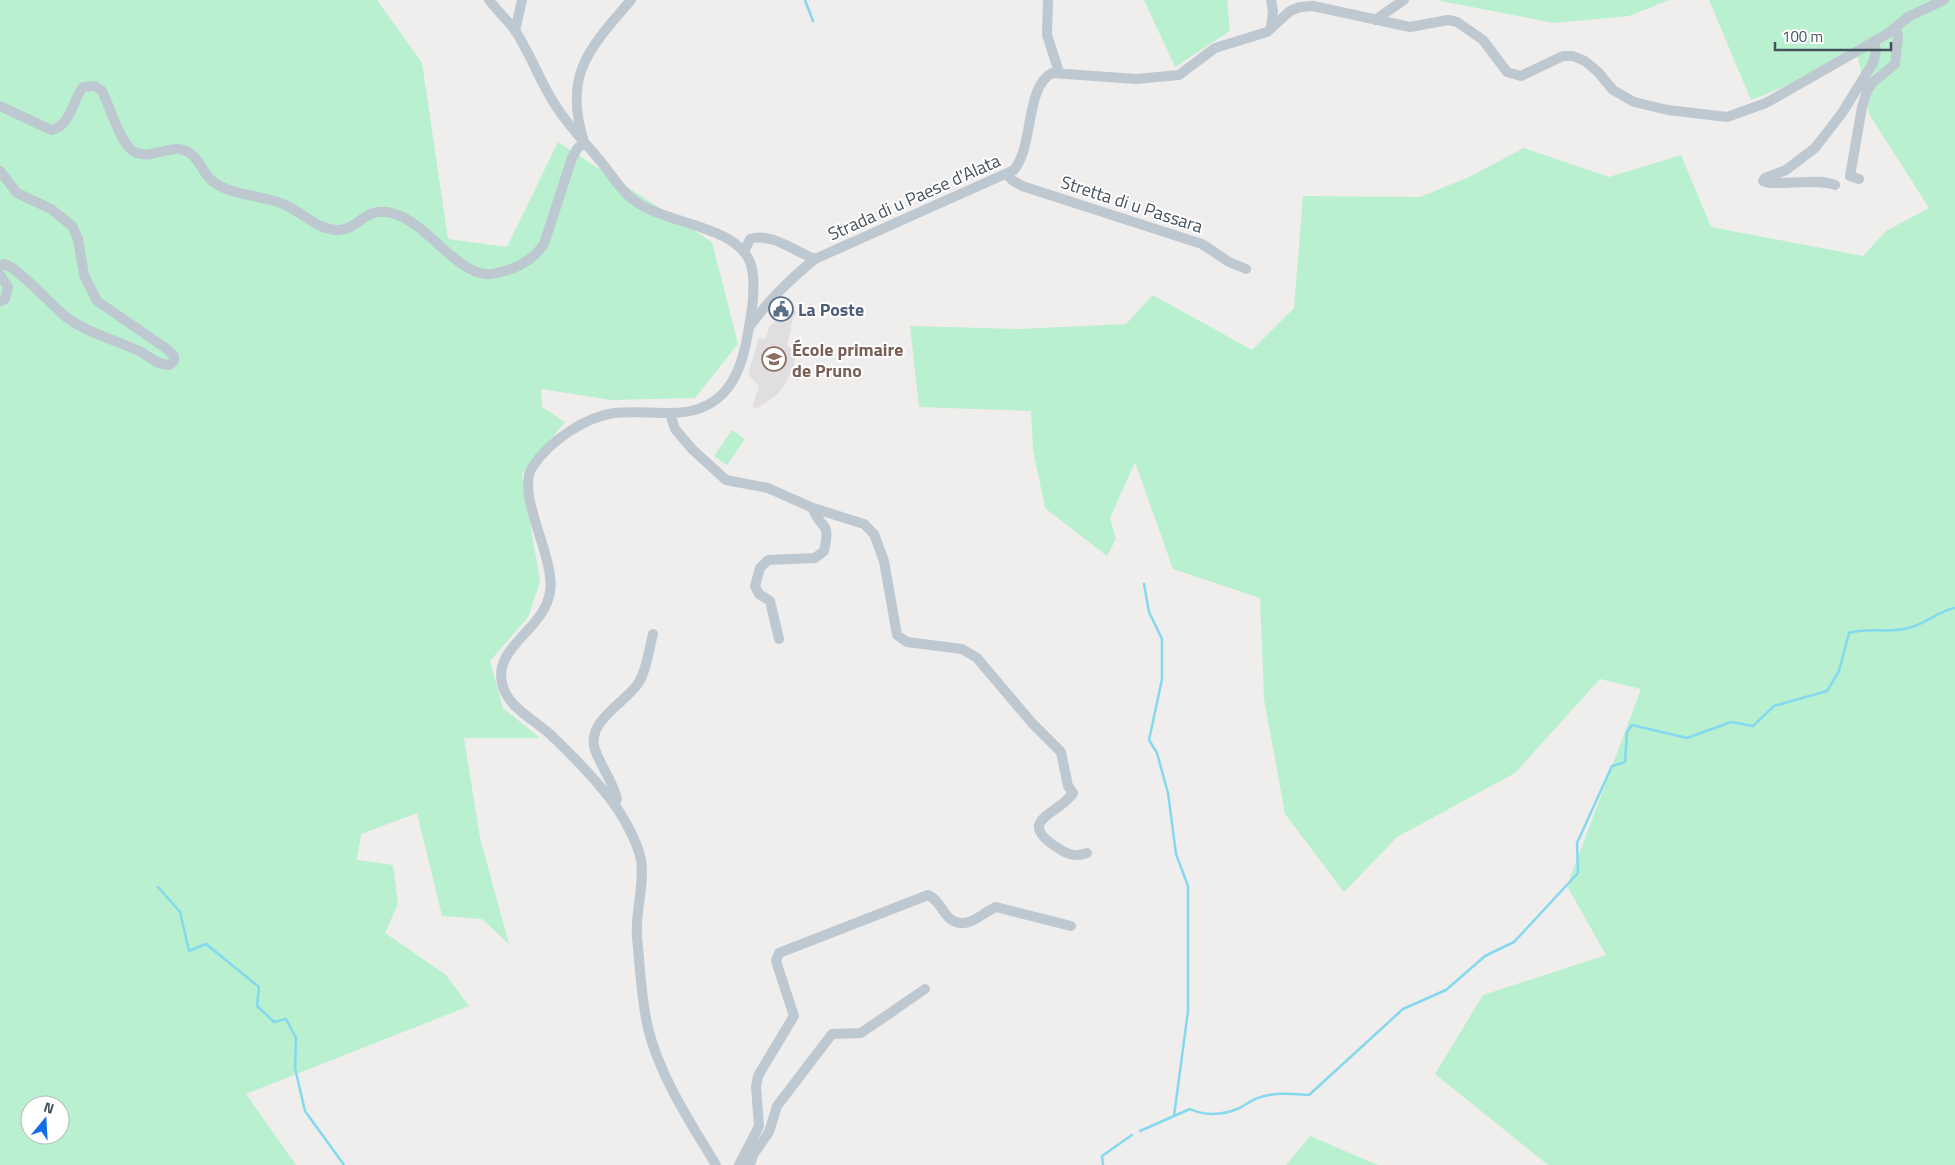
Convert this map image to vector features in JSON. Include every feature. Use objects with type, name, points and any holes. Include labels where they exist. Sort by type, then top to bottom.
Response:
[{"type":"street","points":[[489,0],[515,31],[554,103],[630,198],[649,210],[669,219],[713,232],[736,244],[744,252],[753,271],[749,328],[739,368],[732,382],[721,396],[711,404],[695,412],[670,414],[610,413],[591,419],[564,434],[533,466],[529,474],[530,501],[549,562],[550,592],[539,619],[513,646],[503,660],[500,669],[505,696],[551,735],[614,804],[625,821],[641,862],[636,930],[648,1026],[656,1054],[681,1106],[716,1165]]},
{"type":"street","points":[[515,31],[522,0]]},
{"type":"street","points":[[584,142],[575,104],[580,74],[597,39],[631,0]]},
{"type":"street","points":[[1048,0],[1047,35],[1059,72],[1104,78],[1172,76],[1185,71],[1215,48],[1251,38],[1271,28],[1290,11],[1300,7],[1335,10],[1410,26],[1448,20],[1457,22],[1483,40],[1507,72],[1514,75],[1521,76],[1563,56],[1574,56],[1598,72],[1613,90],[1634,102],[1712,117],[1727,117],[1766,103],[1874,41],[1908,17],[1944,0]]},
{"type":"street","points":[[1271,0],[1274,12],[1271,28]]},
{"type":"street","points":[[1375,20],[1404,0]]},
{"type":"street","points":[[1859,178],[1850,176],[1862,107],[1872,83],[1895,64],[1898,37],[1896,27]]},
{"type":"street","points":[[1835,185],[1788,181],[1768,184],[1763,181],[1765,178],[1786,170],[1815,148],[1842,113],[1873,64],[1876,52],[1874,41]]},
{"type":"street","name":"Strada di u Paese d'Alata","points":[[749,328],[762,308],[788,281],[815,259],[1007,174],[1019,164],[1032,110],[1042,82],[1047,76],[1059,72]]},
{"type":"street","points":[[0,106],[51,130],[59,128],[67,119],[83,87],[95,86],[102,91],[124,142],[132,151],[141,154],[179,149],[187,152],[196,158],[212,181],[222,187],[281,203],[295,209],[308,221],[322,228],[346,229],[372,212],[383,211],[396,214],[412,222],[472,270],[485,274],[515,268],[538,252],[544,244],[572,158],[584,142]]},
{"type":"street","points":[[0,171],[17,193],[51,209],[72,226],[78,239],[84,275],[98,301],[168,349],[174,356],[174,360],[170,365],[162,365],[139,351],[86,330],[67,318],[47,301],[17,270],[9,265],[4,264],[0,266]]},
{"type":"street","name":"Stretta di u Passara","points":[[1007,174],[1012,180],[1022,186],[1202,244],[1229,262],[1246,269]]},
{"type":"street","points":[[713,232],[721,230],[750,239],[756,237],[775,241],[815,259]]},
{"type":"street","points":[[744,252],[750,239]]},
{"type":"street","points":[[0,275],[8,287],[5,300],[0,301]]},
{"type":"street","points":[[670,414],[675,429],[726,480],[768,488],[814,508],[864,524],[874,534],[884,561],[897,635],[907,642],[962,649],[977,658],[1032,724],[1061,752],[1068,786],[1072,793],[1068,800],[1043,818],[1040,832],[1044,838],[1063,852],[1080,856],[1087,853]]},
{"type":"street","points":[[779,639],[770,601],[759,594],[755,586],[760,568],[768,560],[815,558],[824,551],[828,535],[826,525],[815,514],[814,508]]},
{"type":"street","points":[[614,804],[617,799],[615,789],[594,746],[596,732],[610,710],[633,691],[640,681],[653,634]]},
{"type":"street","points":[[739,1165],[759,1126],[760,1114],[756,1087],[758,1076],[794,1016],[776,961],[779,953],[928,895],[934,897],[946,916],[956,922],[965,923],[987,910],[996,908],[1071,926]]},
{"type":"street","points":[[750,1165],[754,1155],[769,1132],[777,1106],[832,1034],[861,1033],[925,989]]},
{"type":"shaded area","name":"École primaire de Pruno","points":[[789,305],[797,313],[793,318],[787,346],[797,351],[793,368],[778,394],[756,409],[752,407],[759,386],[748,374],[759,338],[766,339],[769,327],[778,318],[776,317]]},
{"type":"green space","points":[[0,0],[377,0],[422,63],[448,239],[507,247],[558,142],[712,242],[738,344],[695,398],[612,400],[541,389],[542,407],[565,422],[522,474],[540,582],[528,617],[490,661],[503,708],[540,738],[464,738],[480,838],[509,944],[482,919],[442,916],[417,813],[361,834],[357,860],[393,865],[398,904],[385,933],[446,975],[469,1006],[246,1094],[296,1165],[0,1165]]},
{"type":"green space","points":[[1144,0],[1227,0],[1230,31],[1175,67]]},
{"type":"green space","points":[[1436,0],[1669,0],[1629,16],[1554,23]]},
{"type":"green space","points":[[1709,0],[1955,0],[1955,1165],[1548,1165],[1435,1074],[1483,995],[1606,955],[1567,886],[1641,689],[1600,679],[1515,773],[1397,837],[1344,892],[1285,814],[1264,699],[1260,598],[1173,569],[1135,462],[1110,518],[1116,539],[1107,556],[1045,508],[1033,450],[1031,411],[919,407],[910,326],[1019,329],[1126,324],[1153,295],[1252,350],[1294,308],[1303,196],[1420,197],[1469,177],[1524,148],[1609,177],[1681,155],[1711,227],[1863,256],[1886,231],[1929,208],[1869,114],[1858,57],[1751,100]]},
{"type":"green space","points":[[732,430],[745,439],[727,465],[714,456]]},
{"type":"green space","points":[[1310,1136],[1378,1165],[1286,1165]]},
{"type":"waterway","points":[[805,0],[813,21]]},
{"type":"waterway","points":[[1144,584],[1149,612],[1162,639],[1162,679],[1149,740],[1157,753],[1168,793],[1176,854],[1188,886],[1188,1011],[1174,1116]]},
{"type":"waterway","points":[[1140,1131],[1190,1109],[1207,1114],[1226,1113],[1267,1095],[1309,1095],[1403,1009],[1446,990],[1485,956],[1514,942],[1578,873],[1577,843],[1612,766],[1625,762],[1627,732],[1632,725],[1687,738],[1731,722],[1753,726],[1774,706],[1827,691],[1839,671],[1849,633],[1863,630],[1904,629],[1918,625],[1942,612],[1955,608]]},
{"type":"waterway","points":[[158,887],[180,912],[189,951],[206,944],[259,987],[257,1006],[274,1022],[286,1019],[296,1038],[295,1068],[305,1111],[344,1165]]},
{"type":"waterway","points":[[1103,1165],[1102,1156],[1132,1135]]},
{"type":"place","name":"La Poste","points":[[781,309]]},
{"type":"place","name":"École primaire de Pruno","points":[[774,359]]}]
